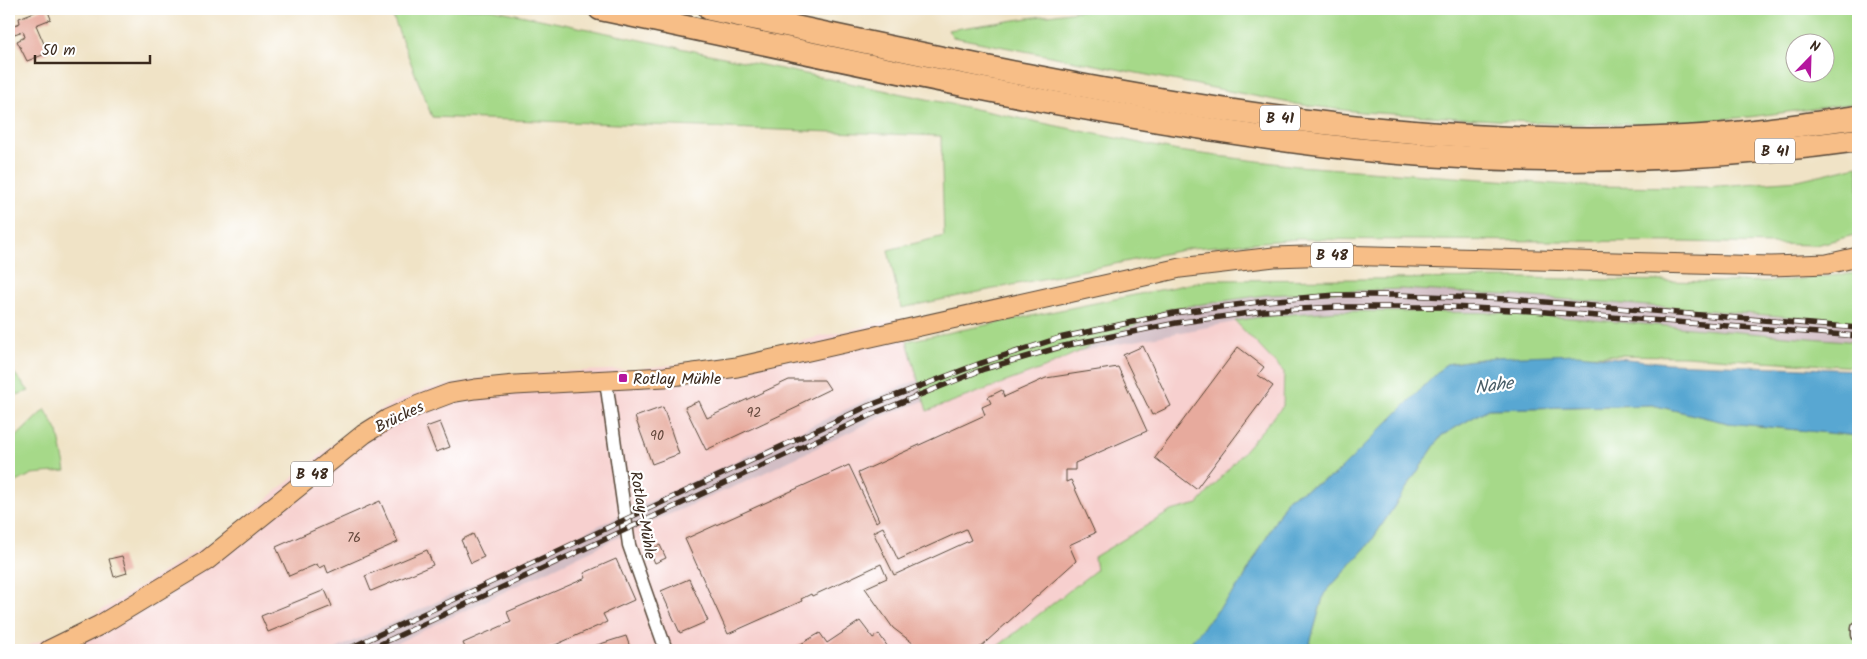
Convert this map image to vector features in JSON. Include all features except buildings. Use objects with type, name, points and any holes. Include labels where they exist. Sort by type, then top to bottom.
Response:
[{"type":"highway","name":"B 41","points":[[600,9],[1034,99],[1208,129],[1327,145],[1424,155],[1554,160],[1721,155],[1779,151],[1858,140]]},
{"type":"highway","name":"B 41","points":[[710,9],[1020,73],[1215,110],[1426,134],[1551,139],[1684,137],[1776,128],[1858,117]]},
{"type":"main road","name":"Brückes","points":[[49,650],[100,625],[206,561],[333,457],[388,419],[451,393],[516,384],[606,381],[694,374],[737,367],[1180,268],[1274,257],[1334,255],[1772,266],[1827,264],[1858,257]]},
{"type":"street","name":"Rotlay-Mühle","points":[[606,381],[629,544],[666,650]]},
{"type":"street","points":[[1858,628],[1858,635]]},
{"type":"shaded area","points":[[1400,289],[1506,295],[1858,323],[1858,342],[1509,313],[1266,316],[1077,352],[990,376],[881,417],[743,483],[642,526],[382,650],[334,650],[864,401],[978,357],[1168,309],[1265,295]]},
{"type":"shaded area","points":[[901,318],[927,410],[1044,368],[1077,352],[1235,321],[1284,372],[1283,406],[1198,504],[1171,511],[993,650],[19,650],[84,621],[226,533],[361,421],[393,403],[424,390],[488,377],[549,372],[636,369],[724,359]]},
{"type":"green space","points":[[390,9],[491,9],[1178,151],[1297,166],[1583,186],[1706,187],[1798,180],[1858,166],[1858,234],[1816,245],[1298,239],[1192,248],[901,308],[888,250],[944,236],[941,136],[432,117]]},
{"type":"green space","points":[[1089,9],[1858,9],[1858,103],[1749,117],[1656,124],[1563,124],[1361,112],[1295,104],[953,37],[948,30]]},
{"type":"green space","points":[[1858,273],[1858,322],[1506,295],[1400,289],[1265,295],[1168,309],[1044,368],[927,411],[907,341],[1209,280],[1522,278],[1710,282],[1781,281]]},
{"type":"green space","points":[[1337,311],[1509,313],[1858,342],[1858,367],[1685,356],[1609,355],[1495,357],[1446,364],[1335,475],[1288,498],[1241,583],[1184,650],[993,650],[1096,570],[1094,557],[1171,511],[1198,504],[1283,406],[1284,372],[1235,321],[1266,316]]},
{"type":"green space","points":[[9,367],[29,391],[17,395],[9,386]]},
{"type":"green space","points":[[1652,405],[1728,423],[1858,436],[1858,650],[1308,650],[1324,594],[1370,543],[1441,436],[1488,409]]},
{"type":"green space","points":[[45,409],[58,432],[66,471],[32,474],[9,486],[9,450],[12,441]]},
{"type":"water","name":"Nahe","points":[[1577,354],[1667,363],[1858,370],[1858,436],[1728,423],[1652,405],[1488,409],[1441,436],[1370,543],[1324,594],[1308,650],[1184,650],[1241,583],[1288,498],[1335,475],[1446,364],[1495,357]]},
{"type":"railway","points":[[346,650],[868,406],[981,363],[1059,338],[1174,313],[1266,301],[1336,295],[1398,295],[1508,299],[1858,328]]},
{"type":"railway","points":[[368,650],[875,413],[984,369],[1064,346],[1176,323],[1264,311],[1337,307],[1451,307],[1533,311],[1858,336]]},
{"type":"place","name":"Rotlay Mühle","points":[[623,378]]}]
